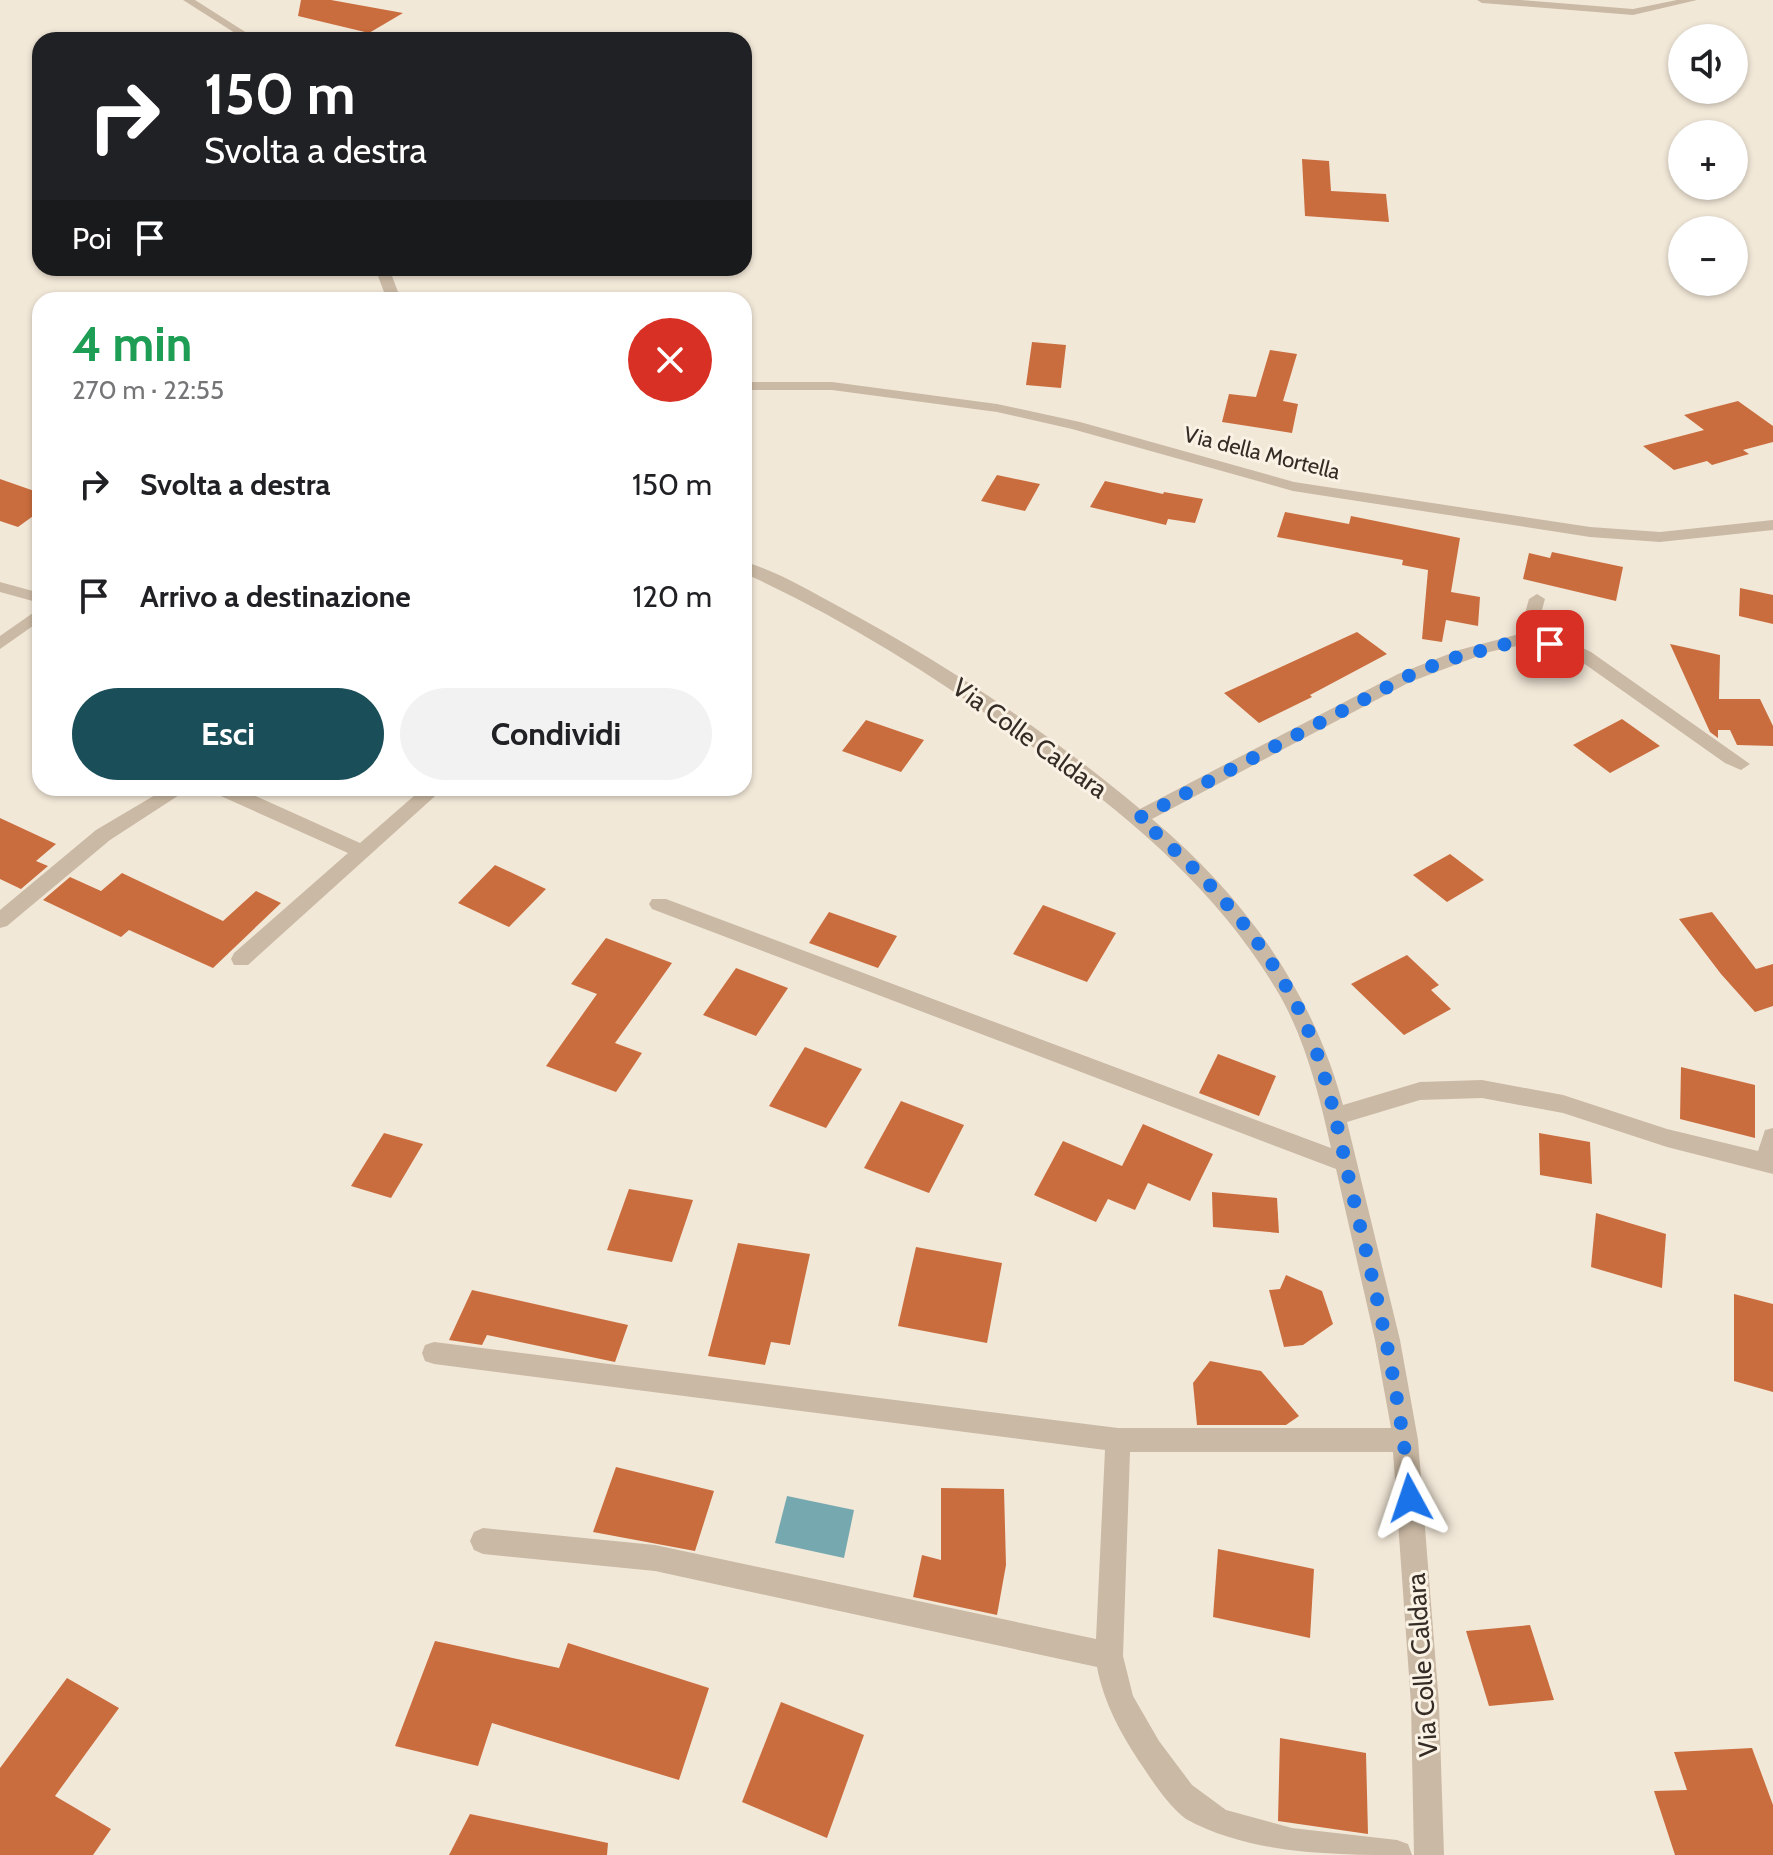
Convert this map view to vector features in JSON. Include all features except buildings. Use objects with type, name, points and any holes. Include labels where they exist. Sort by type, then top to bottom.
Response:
[{"type":"street","points":[[188,0],[240,32]]},
{"type":"street","points":[[1482,0],[1625,12],[1652,10],[1692,0]]},
{"type":"street","name":"Via della Mortella","points":[[752,386],[832,386],[997,408],[1084,427],[1293,486],[1590,532],[1672,537],[1773,525]]},
{"type":"street","name":"Via Colle Caldara","points":[[752,571],[817,600],[894,643],[1053,751],[1139,818],[1213,885],[1257,942],[1307,1028],[1334,1117],[1378,1297],[1405,1440],[1424,1669],[1429,1855]]},
{"type":"street","points":[[0,587],[32,596]]},
{"type":"street","points":[[1525,639],[1533,621],[1537,599]]},
{"type":"street","points":[[0,644],[32,619]]},
{"type":"street","points":[[1139,818],[1404,678],[1450,659],[1525,639],[1561,647],[1597,665],[1691,733],[1741,764]]},
{"type":"street","points":[[0,921],[103,835],[168,796]]},
{"type":"street","points":[[237,796],[361,851]]},
{"type":"street","points":[[241,959],[426,796]]},
{"type":"street","points":[[659,904],[1345,1163]]},
{"type":"street","points":[[1334,1117],[1420,1091],[1482,1089],[1563,1104],[1667,1138],[1769,1163],[1773,1137]]},
{"type":"street","points":[[434,1353],[1118,1440],[1405,1440]]},
{"type":"street","points":[[1118,1440],[1109,1656],[1116,1694],[1132,1726],[1182,1796],[1205,1815],[1252,1834],[1397,1855]]},
{"type":"street","points":[[483,1541],[655,1558],[1109,1656]]},
{"type":"water","points":[[787,1496],[854,1510],[844,1558],[775,1543]]},
{"type":"route","points":[[1410,1498],[1402,1420],[1378,1297],[1339,1133],[1313,1042],[1284,983],[1240,917],[1201,873],[1139,818],[1414,673],[1450,659],[1525,639],[1550,644]]}]
